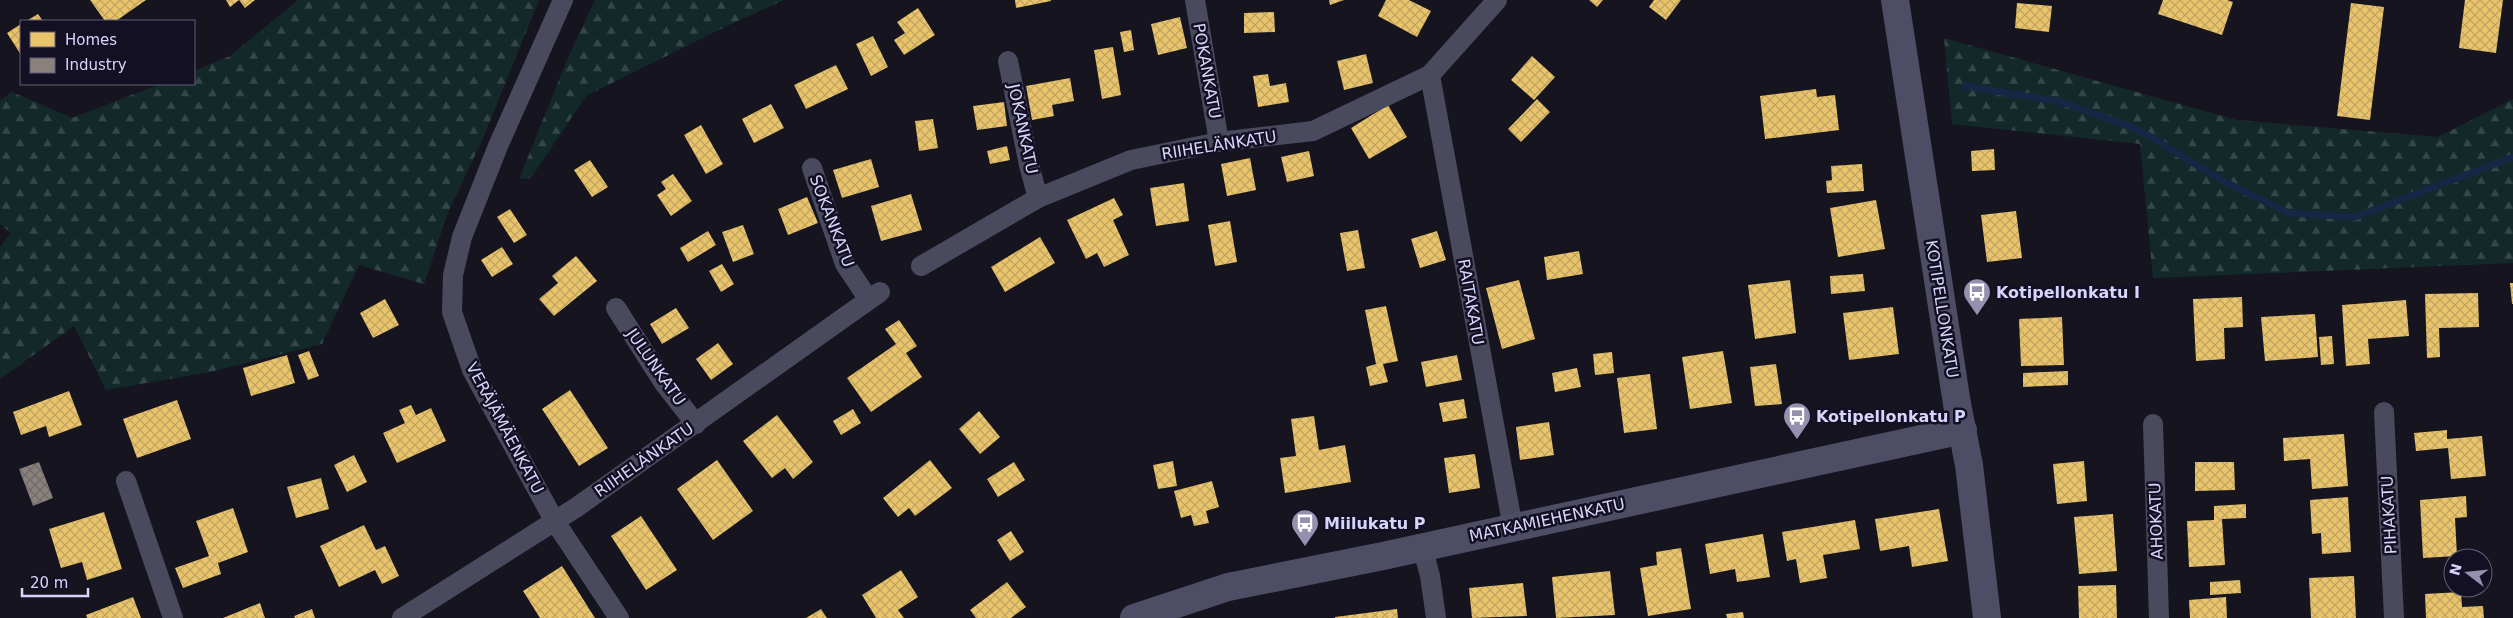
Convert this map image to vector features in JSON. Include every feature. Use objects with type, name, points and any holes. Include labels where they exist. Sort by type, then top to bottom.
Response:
[{"type":"street","name":"VERÄJÄMÄENKATU","points":[[563,0],[498,146],[462,237],[453,275],[452,312],[472,370],[554,520],[619,618]]},
{"type":"street","name":"POKANKATU","points":[[1195,0],[1219,142]]},
{"type":"street","name":"RIIHELÄNKATU","points":[[921,266],[1038,198],[1131,160],[1219,142],[1313,131],[1430,75],[1497,0]]},
{"type":"street","name":"KOTIPELLONKATU","points":[[1895,0],[1963,430],[1987,618]]},
{"type":"street","name":"JOKANKATU","points":[[1008,60],[1029,164],[1038,198]]},
{"type":"street","name":"RAITAKATU","points":[[1430,75],[1513,528]]},
{"type":"street","name":"SOKANKATU","points":[[812,168],[845,264],[874,296]]},
{"type":"street","name":"RIIHELÄNKATU","points":[[402,618],[577,507],[874,296]]},
{"type":"street","name":"JULUNKATU","points":[[616,308],[664,383],[696,424]]},
{"type":"street","name":"PIHAKATU","points":[[2384,412],[2394,618]]},
{"type":"street","name":"AHOKATU","points":[[2153,424],[2159,618]]},
{"type":"street","name":"MATKAMIEHENKATU","points":[[1134,618],[1228,587],[1513,528],[1963,430]]},
{"type":"street","points":[[126,481],[173,618]]},
{"type":"street","points":[[1422,546],[1430,576],[1436,618]]},
{"type":"green space","points":[[298,0],[539,0],[484,136],[447,215],[424,284],[359,265],[322,344],[210,372],[106,390],[74,326],[0,379],[0,247],[11,233],[0,224],[0,100],[12,92],[72,118],[157,85],[195,85],[195,71],[230,56]]},
{"type":"green space","points":[[595,0],[784,0],[586,96],[531,178],[519,179],[567,60]]},
{"type":"green space","points":[[1944,38],[2237,120],[2438,137],[2513,99],[2513,263],[2153,278],[2140,144],[1952,124]]},
{"type":"building: Homes","points":[[90,0],[146,0],[117,20],[104,20]]},
{"type":"building: Homes","points":[[226,0],[239,0],[230,7]]},
{"type":"building: Homes","points":[[239,0],[255,0],[245,8]]},
{"type":"building: Homes","points":[[1015,0],[1051,0],[1051,1],[1016,8]]},
{"type":"building: Homes","points":[[1329,0],[1344,0],[1330,5]]},
{"type":"building: Homes","points":[[1386,0],[1409,0],[1431,11],[1417,37],[1378,16]]},
{"type":"building: Homes","points":[[1589,0],[1603,0],[1597,7]]},
{"type":"building: Homes","points":[[1654,0],[1681,0],[1666,20],[1649,7]]},
{"type":"building: Homes","points":[[2163,0],[2227,0],[2233,2],[2222,35],[2158,14]]},
{"type":"building: Homes","points":[[2465,0],[2503,0],[2496,53],[2459,48]]},
{"type":"building: Homes","points":[[2017,3],[2052,6],[2049,32],[2015,28]]},
{"type":"building: Homes","points":[[2351,3],[2384,7],[2370,120],[2337,116]]},
{"type":"building: Homes","points":[[918,8],[935,35],[904,55],[894,40],[905,33],[897,22]]},
{"type":"building: Homes","points":[[1274,12],[1275,32],[1244,33],[1244,13]]},
{"type":"building: Homes","points":[[38,14],[42,20],[28,20]]},
{"type":"building: Homes","points":[[1180,17],[1187,48],[1158,55],[1151,24]]},
{"type":"building: Homes","points":[[20,25],[20,53],[7,33]]},
{"type":"building: Homes","points":[[1131,30],[1134,50],[1124,52],[1120,32]]},
{"type":"building: Homes","points":[[873,36],[888,67],[871,76],[856,44]]},
{"type":"building: Homes","points":[[1113,47],[1121,95],[1102,99],[1094,50]]},
{"type":"building: Homes","points":[[1366,54],[1373,83],[1344,90],[1337,61]]},
{"type":"building: Homes","points":[[1532,56],[1555,77],[1534,100],[1511,80]]},
{"type":"building: Homes","points":[[836,65],[848,89],[806,109],[794,85]]},
{"type":"building: Homes","points":[[1268,74],[1270,86],[1286,83],[1289,102],[1258,107],[1253,76]]},
{"type":"building: Homes","points":[[1070,78],[1074,101],[1052,105],[1054,116],[1032,120],[1026,86]]},
{"type":"building: Homes","points":[[1816,89],[1817,97],[1835,95],[1839,130],[1765,139],[1760,96]]},
{"type":"building: Homes","points":[[1537,99],[1550,112],[1521,142],[1508,129]]},
{"type":"building: Homes","points":[[1004,102],[1007,126],[977,130],[973,106]]},
{"type":"building: Homes","points":[[771,104],[784,128],[754,143],[742,119]]},
{"type":"building: Homes","points":[[1388,105],[1407,137],[1369,159],[1351,128]]},
{"type":"building: Homes","points":[[933,119],[938,148],[919,151],[915,121]]},
{"type":"building: Homes","points":[[701,125],[723,164],[706,174],[684,135]]},
{"type":"building: Homes","points":[[1007,146],[1010,160],[990,164],[987,151]]},
{"type":"building: Homes","points":[[1994,149],[1995,170],[1972,171],[1971,151]]},
{"type":"building: Homes","points":[[1309,151],[1314,176],[1287,182],[1281,157]]},
{"type":"building: Homes","points":[[1250,158],[1256,190],[1227,196],[1221,164]]},
{"type":"building: Homes","points":[[871,159],[879,187],[842,198],[833,170]]},
{"type":"building: Homes","points":[[590,160],[608,187],[592,197],[574,170]]},
{"type":"building: Homes","points":[[1862,164],[1864,191],[1827,193],[1826,181],[1832,180],[1831,166]]},
{"type":"building: Homes","points":[[673,174],[692,201],[671,216],[657,195],[666,189],[661,182]]},
{"type":"building: Homes","points":[[1184,183],[1189,221],[1156,226],[1150,188]]},
{"type":"building: Homes","points":[[911,194],[922,230],[881,241],[871,206]]},
{"type":"building: Homes","points":[[807,197],[818,223],[788,235],[778,209]]},
{"type":"building: Homes","points":[[1114,198],[1123,215],[1113,220],[1129,255],[1104,267],[1097,253],[1086,259],[1067,220]]},
{"type":"building: Homes","points":[[1876,200],[1885,249],[1838,257],[1830,208]]},
{"type":"building: Homes","points":[[510,209],[527,235],[514,243],[497,217]]},
{"type":"building: Homes","points":[[2016,211],[2022,258],[1987,262],[1981,215]]},
{"type":"building: Homes","points":[[1230,221],[1237,262],[1215,266],[1208,225]]},
{"type":"building: Homes","points":[[743,225],[754,254],[733,262],[722,232]]},
{"type":"building: Homes","points":[[1358,230],[1365,268],[1347,271],[1340,233]]},
{"type":"building: Homes","points":[[708,231],[716,245],[688,262],[680,248]]},
{"type":"building: Homes","points":[[1437,231],[1446,260],[1420,268],[1411,239]]},
{"type":"building: Homes","points":[[1040,237],[1055,263],[1005,292],[991,267]]},
{"type":"building: Homes","points":[[502,247],[513,264],[492,277],[481,260]]},
{"type":"building: Homes","points":[[1579,251],[1583,274],[1547,280],[1544,257]]},
{"type":"building: Homes","points":[[576,256],[597,281],[554,316],[539,299],[558,283],[552,276]]},
{"type":"building: Homes","points":[[722,264],[734,284],[721,292],[709,271]]},
{"type":"building: Homes","points":[[1863,274],[1865,291],[1831,294],[1830,276]]},
{"type":"building: Homes","points":[[1519,280],[1535,339],[1502,349],[1486,288]]},
{"type":"building: Homes","points":[[1790,280],[1796,333],[1755,339],[1748,285]]},
{"type":"building: Homes","points":[[2510,283],[2513,283],[2513,304],[2512,304]]},
{"type":"building: Homes","points":[[2478,293],[2479,327],[2439,328],[2440,357],[2427,358],[2425,294]]},
{"type":"building: Homes","points":[[2242,297],[2243,327],[2224,328],[2225,359],[2196,361],[2193,299]]},
{"type":"building: Homes","points":[[385,299],[399,325],[373,338],[360,313]]},
{"type":"building: Homes","points":[[2406,300],[2409,336],[2368,339],[2370,364],[2346,366],[2342,305]]},
{"type":"building: Homes","points":[[1386,306],[1398,361],[1383,364],[1388,382],[1370,386],[1366,367],[1376,364],[1365,310]]},
{"type":"building: Homes","points":[[1893,307],[1899,354],[1849,360],[1843,313]]},
{"type":"building: Homes","points":[[676,308],[689,328],[662,344],[650,324]]},
{"type":"building: Homes","points":[[2315,314],[2318,357],[2265,361],[2261,317]]},
{"type":"building: Homes","points":[[2062,317],[2064,365],[2021,366],[2019,319]]},
{"type":"building: Homes","points":[[899,320],[917,346],[906,353],[922,377],[871,412],[847,378],[896,344],[885,329]]},
{"type":"building: Homes","points":[[2332,336],[2334,364],[2321,365],[2319,337]]},
{"type":"building: Homes","points":[[718,343],[733,364],[711,380],[696,359]]},
{"type":"building: Homes","points":[[309,351],[319,376],[308,380],[298,355]]},
{"type":"building: Homes","points":[[1723,351],[1732,403],[1690,409],[1682,357]]},
{"type":"building: Homes","points":[[1612,352],[1614,373],[1595,375],[1593,354]]},
{"type":"building: Homes","points":[[287,355],[295,383],[251,396],[243,368]]},
{"type":"building: Homes","points":[[1457,355],[1462,380],[1426,387],[1421,362]]},
{"type":"building: Homes","points":[[1776,364],[1782,404],[1755,406],[1750,367]]},
{"type":"building: Homes","points":[[1577,368],[1581,387],[1555,392],[1552,373]]},
{"type":"building: Homes","points":[[2068,371],[2068,385],[2023,387],[2023,373]]},
{"type":"building: Homes","points":[[1650,374],[1657,429],[1624,433],[1617,378]]},
{"type":"building: Homes","points":[[570,390],[608,448],[579,466],[542,409]]},
{"type":"building: Homes","points":[[69,391],[82,425],[49,437],[46,426],[21,435],[13,412]]},
{"type":"building: Homes","points":[[1464,399],[1467,418],[1443,422],[1439,403]]},
{"type":"building: Homes","points":[[177,400],[191,439],[137,458],[123,419]]},
{"type":"building: Homes","points":[[411,405],[416,415],[431,408],[446,441],[397,463],[383,433],[405,423],[399,410]]},
{"type":"building: Homes","points":[[853,409],[861,423],[841,435],[833,421]]},
{"type":"building: Homes","points":[[979,411],[1000,437],[980,454],[959,429]]},
{"type":"building: Homes","points":[[777,415],[813,462],[793,479],[785,468],[772,478],[743,441]]},
{"type":"building: Homes","points":[[1314,416],[1319,450],[1345,445],[1351,482],[1285,493],[1280,458],[1296,456],[1291,419]]},
{"type":"building: Homes","points":[[1549,422],[1554,455],[1520,460],[1516,427]]},
{"type":"building: Homes","points":[[2447,430],[2447,439],[2482,436],[2486,476],[2451,479],[2448,448],[2416,451],[2414,433]]},
{"type":"building: Homes","points":[[2344,434],[2348,486],[2312,489],[2310,459],[2284,461],[2283,438]]},
{"type":"building: Homes","points":[[1475,454],[1480,488],[1449,493],[1444,458]]},
{"type":"building: Homes","points":[[354,455],[367,482],[347,492],[334,465]]},
{"type":"building: Homes","points":[[717,460],[753,511],[713,540],[677,489]]},
{"type":"building: Homes","points":[[930,460],[952,488],[915,516],[909,508],[898,517],[883,498]]},
{"type":"building: Homes","points":[[1173,461],[1177,486],[1158,489],[1153,465]]},
{"type":"building: Homes","points":[[2084,461],[2087,501],[2057,504],[2053,464]]},
{"type":"building: Homes","points":[[1014,462],[1025,480],[998,497],[987,479]]},
{"type":"building: Homes","points":[[2195,462],[2234,462],[2235,490],[2195,491]]},
{"type":"building: Homes","points":[[321,478],[329,509],[296,518],[287,487]]},
{"type":"building: Homes","points":[[1212,481],[1219,507],[1206,511],[1209,523],[1194,526],[1191,515],[1181,518],[1174,491]]},
{"type":"building: Homes","points":[[2466,496],[2467,517],[2455,518],[2457,548],[2443,548],[2443,557],[2423,558],[2420,500]]},
{"type":"building: Homes","points":[[2348,497],[2351,552],[2322,554],[2321,533],[2312,534],[2310,500]]},
{"type":"building: Homes","points":[[2246,504],[2246,518],[2222,519],[2225,565],[2189,567],[2187,521],[2214,520],[2214,506]]},
{"type":"building: Homes","points":[[233,508],[248,552],[218,563],[221,574],[183,588],[175,568],[209,556],[196,521]]},
{"type":"building: Homes","points":[[1939,509],[1948,561],[1912,567],[1909,546],[1880,551],[1875,519]]},
{"type":"building: Homes","points":[[104,512],[122,569],[87,580],[82,562],[61,568],[49,529]]},
{"type":"building: Homes","points":[[2113,514],[2117,571],[2079,574],[2074,517]]},
{"type":"building: Homes","points":[[641,516],[677,570],[646,590],[611,536]]},
{"type":"building: Homes","points":[[1855,520],[1860,549],[1823,555],[1827,578],[1800,583],[1796,559],[1787,561],[1782,532]]},
{"type":"building: Homes","points":[[364,525],[376,550],[385,546],[399,576],[382,584],[375,570],[339,587],[320,546]]},
{"type":"building: Homes","points":[[1011,531],[1024,552],[1010,561],[997,540]]},
{"type":"building: Homes","points":[[1763,534],[1770,577],[1737,582],[1735,569],[1710,574],[1705,544]]},
{"type":"building: Homes","points":[[1681,548],[1691,609],[1648,616],[1640,568],[1657,565],[1656,552]]},
{"type":"building: Homes","points":[[562,566],[595,618],[540,618],[523,591]]},
{"type":"building: Homes","points":[[901,570],[918,597],[898,610],[904,618],[876,618],[862,595]]},
{"type":"building: Homes","points":[[1610,571],[1615,615],[1556,618],[1552,577]]},
{"type":"building: Homes","points":[[2354,576],[2356,618],[2311,618],[2309,578]]},
{"type":"building: Homes","points":[[2240,580],[2241,593],[2210,595],[2210,582]]},
{"type":"building: Homes","points":[[1007,582],[1026,607],[1011,618],[976,618],[970,610]]},
{"type":"building: Homes","points":[[1523,583],[1527,616],[1472,618],[1469,588]]},
{"type":"building: Homes","points":[[2116,585],[2117,618],[2079,618],[2078,586]]},
{"type":"building: Homes","points":[[2443,593],[2443,598],[2461,598],[2462,607],[2483,606],[2484,618],[2426,618],[2425,594]]},
{"type":"building: Homes","points":[[133,597],[141,618],[87,618],[86,615]]},
{"type":"building: Homes","points":[[2226,597],[2227,618],[2190,618],[2189,600]]},
{"type":"building: Homes","points":[[260,603],[265,618],[223,618]]},
{"type":"building: Homes","points":[[312,609],[315,618],[295,618],[294,616]]},
{"type":"building: Homes","points":[[821,609],[827,618],[806,618]]},
{"type":"building: Homes","points":[[1397,609],[1398,618],[1335,618],[1335,617]]},
{"type":"building: Homes","points":[[1743,612],[1744,618],[1727,618],[1726,614]]},
{"type":"building: Industry","points":[[39,462],[53,498],[33,506],[19,469]]},
{"type":"waterway","points":[[1965,86],[2062,102],[2139,130],[2223,181],[2289,213],[2355,217],[2513,157]]},
{"type":"place","name":"Kotipellonkatu I","points":[[1977,316]]},
{"type":"place","name":"Kotipellonkatu P","points":[[1797,440]]},
{"type":"place","name":"Miilukatu P","points":[[1305,547]]}]
